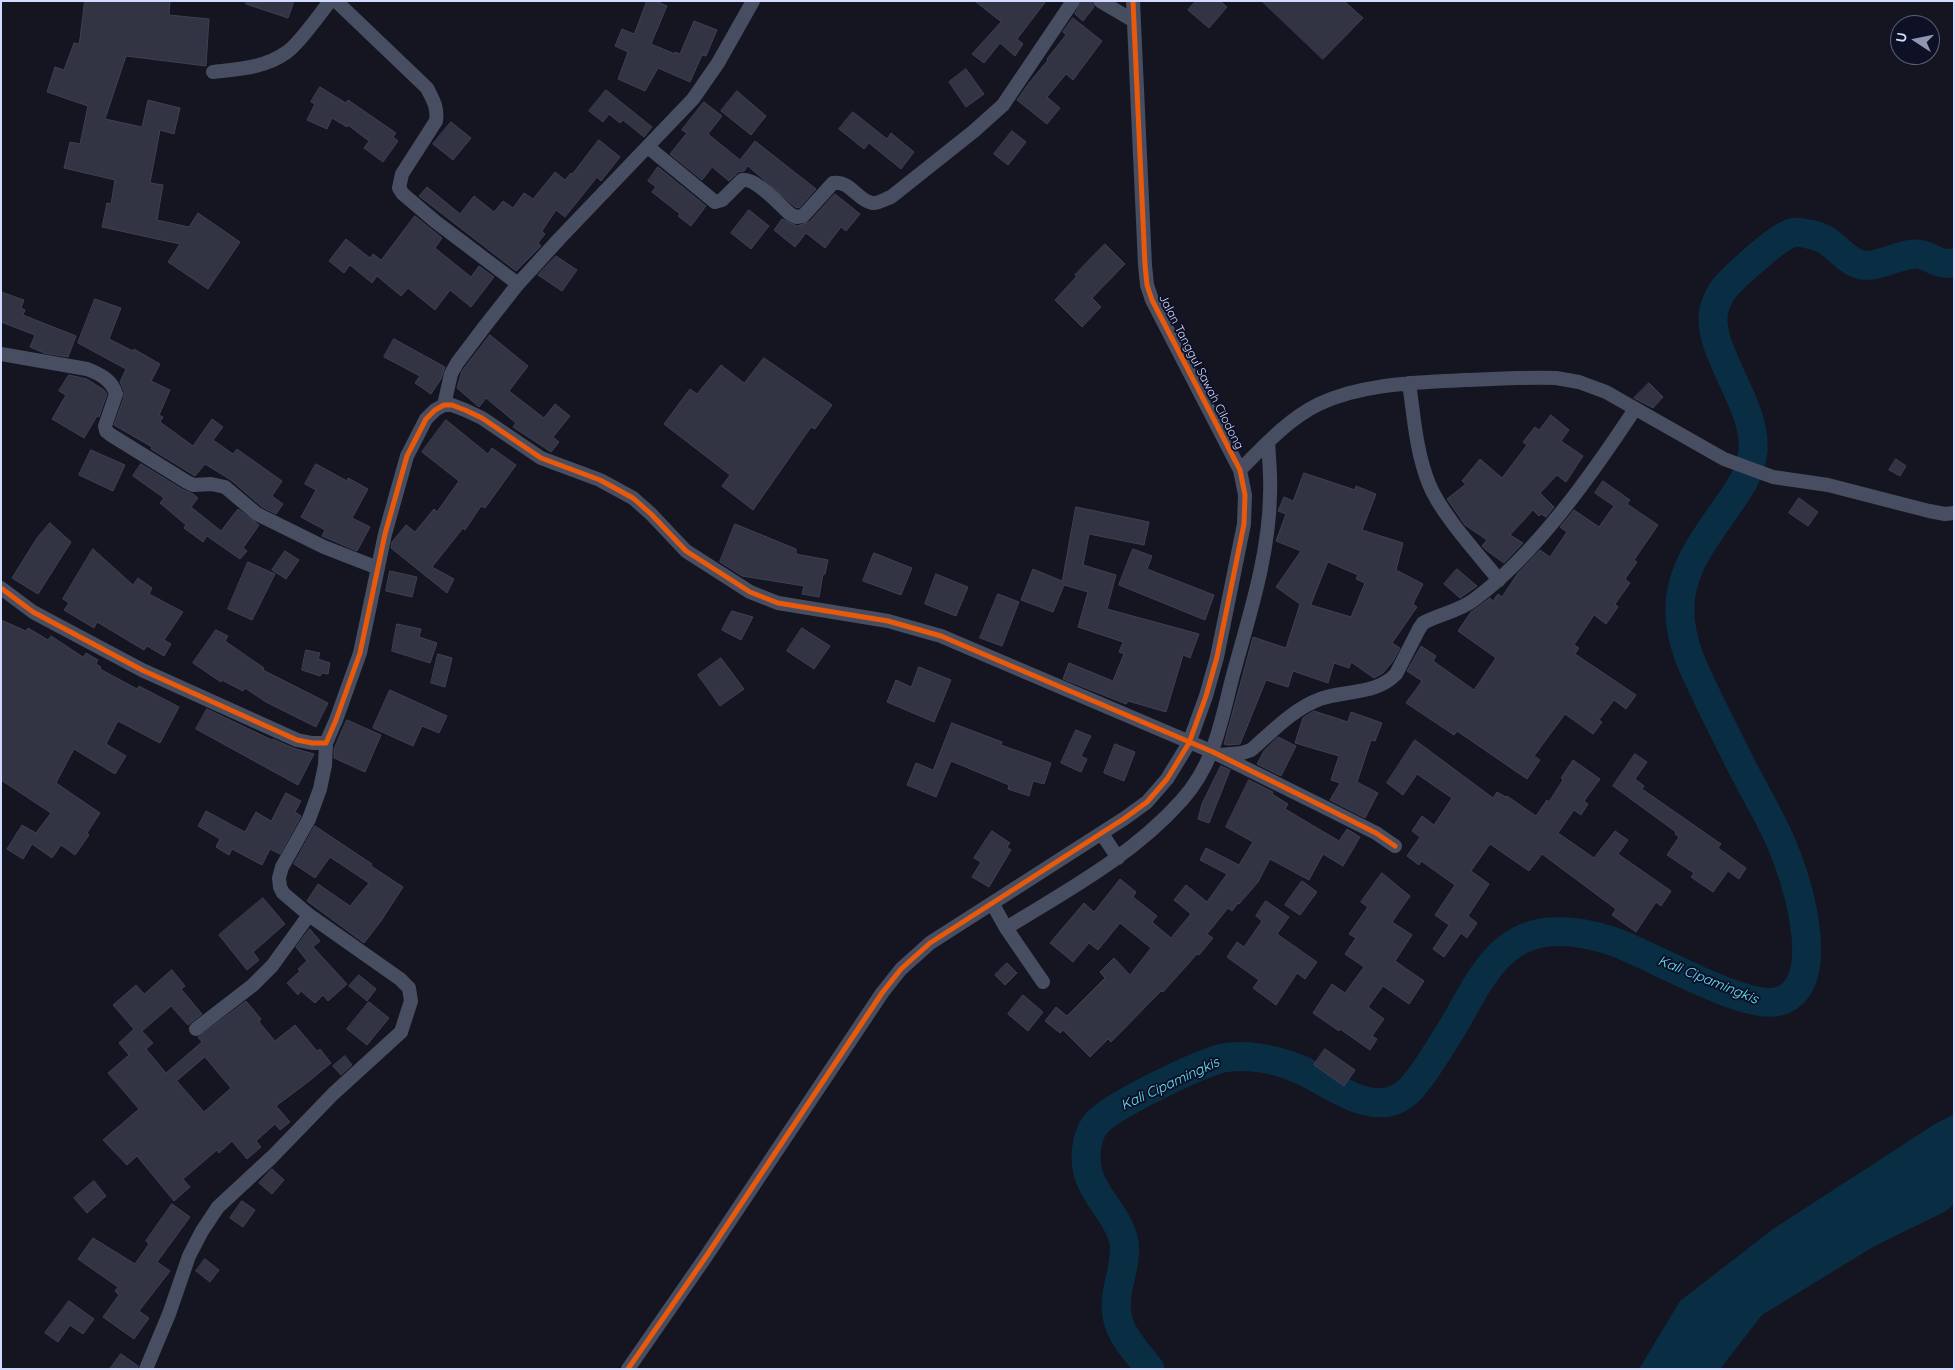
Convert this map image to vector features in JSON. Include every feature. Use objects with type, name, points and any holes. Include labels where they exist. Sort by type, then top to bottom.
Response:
[{"type":"street","points":[[213,72],[250,68],[265,64],[288,52],[330,1]]},
{"type":"street","points":[[336,1],[427,88],[438,111],[436,121],[402,174],[399,188],[403,194],[436,222],[518,284]]},
{"type":"street","points":[[444,405],[451,374],[457,363],[518,284],[693,99],[718,63],[753,1]]},
{"type":"street","points":[[648,147],[715,202],[722,200],[742,180],[746,179],[755,182],[790,214],[796,217],[803,216],[833,184],[837,183],[846,185],[866,200],[878,202],[891,197],[1003,105],[1073,1]]},
{"type":"street","points":[[1100,1],[1134,21]]},
{"type":"street","name":"Jalan Tanggul Sawah Cilodong","points":[[628,1369],[901,969],[930,942],[1102,834],[1147,802],[1167,779],[1189,743],[1206,696],[1217,657],[1244,524],[1245,496],[1240,470],[1152,300],[1147,284],[1133,1]]},
{"type":"street","points":[[1,354],[87,369],[98,373],[108,381],[116,394],[105,426],[106,431],[111,435],[187,482],[225,487],[257,514],[324,547],[378,568]]},
{"type":"street","points":[[1240,470],[1268,442],[1298,417],[1319,404],[1356,392],[1409,383],[1556,378],[1579,382],[1606,392],[1724,460],[1773,476],[1828,485],[1929,511],[1944,514],[1954,513]]},
{"type":"street","points":[[1409,383],[1417,442],[1430,486],[1449,517],[1499,580]]},
{"type":"street","points":[[146,1369],[169,1314],[189,1256],[202,1231],[218,1207],[272,1157],[333,1094],[401,1032],[408,1015],[411,1001],[409,988],[400,979],[310,915],[283,893],[279,878],[282,867],[309,819],[320,789],[325,766],[326,743],[360,653],[385,534],[407,456],[426,419],[435,410],[444,405],[465,410],[482,418],[541,458],[616,488],[633,498],[686,551],[750,592],[778,602],[888,621],[941,636],[1215,754],[1376,833],[1395,846]]},
{"type":"street","points":[[1215,754],[1242,753],[1251,750],[1298,711],[1320,699],[1369,690],[1391,680],[1423,623],[1462,607],[1499,580],[1518,562],[1566,506],[1612,444],[1635,409]]},
{"type":"street","points":[[1006,928],[1118,858],[1159,824],[1183,799],[1215,754],[1258,581],[1266,537],[1270,495],[1268,442]]},
{"type":"street","points":[[1,588],[33,612],[142,670],[296,740],[326,743]]},
{"type":"street","points":[[1217,657],[1236,666]]},
{"type":"street","points":[[1102,834],[1118,858]]},
{"type":"street","points":[[992,903],[1006,928],[1044,982]]},
{"type":"street","points":[[196,1029],[253,985],[272,966],[310,915]]},
{"type":"water","points":[[1954,1114],[1954,1204],[1946,1211],[1873,1247],[1762,1315],[1720,1369],[1639,1369],[1680,1301],[1773,1229],[1935,1124]]},
{"type":"building","points":[[85,1],[170,1],[169,15],[209,19],[206,66],[126,56],[105,119],[142,127],[148,100],[180,108],[174,134],[160,130],[150,183],[163,185],[157,220],[189,227],[198,213],[240,242],[208,289],[168,262],[180,244],[102,227],[107,203],[111,204],[115,180],[64,168],[70,142],[80,144],[88,106],[47,92],[55,67],[64,70],[74,43],[79,44]]},
{"type":"building","points":[[247,1],[294,1],[288,18],[246,4]]},
{"type":"building","points":[[647,1],[656,1],[667,6],[651,44],[675,54],[675,52],[680,54],[694,21],[717,30],[706,56],[702,55],[690,82],[658,68],[645,91],[618,79],[628,52],[615,46],[622,29],[634,34]]},
{"type":"building","points":[[975,1],[1046,1],[1017,39],[1023,44],[1015,56],[1000,43],[984,63],[972,54],[1001,22]]},
{"type":"building","points":[[1082,1],[1091,1],[1094,7],[1083,21],[1075,14]]},
{"type":"building","points":[[1196,1],[1220,1],[1227,7],[1209,28],[1188,10]]},
{"type":"building","points":[[1262,1],[1344,1],[1363,18],[1323,59]]},
{"type":"building","points":[[1073,18],[1102,41],[1073,80],[1066,74],[1047,97],[1060,108],[1047,124],[1017,100],[1066,35],[1063,32]]},
{"type":"building","points":[[966,69],[984,94],[966,107],[949,82]]},
{"type":"building","points":[[320,87],[346,103],[348,100],[396,133],[393,137],[398,141],[383,162],[364,148],[369,141],[348,125],[347,127],[332,118],[327,129],[307,120],[315,104],[311,102]]},
{"type":"building","points":[[606,90],[652,127],[644,137],[623,120],[620,123],[609,114],[603,122],[589,111]]},
{"type":"building","points":[[737,91],[766,116],[751,135],[721,111]]},
{"type":"building","points":[[704,102],[722,116],[708,134],[740,160],[755,141],[816,189],[799,208],[795,207],[748,166],[729,181],[712,167],[702,180],[670,154],[687,133],[682,130]]},
{"type":"building","points":[[853,112],[887,139],[891,133],[914,152],[901,169],[869,143],[864,149],[839,129]]},
{"type":"building","points":[[451,122],[471,138],[453,160],[433,144]]},
{"type":"building","points":[[1012,131],[1026,142],[1008,165],[994,154]]},
{"type":"building","points":[[599,140],[620,157],[601,181],[597,177],[565,217],[556,210],[542,231],[545,234],[538,243],[541,246],[516,271],[419,196],[427,187],[460,214],[474,196],[494,212],[503,201],[513,208],[524,193],[533,199],[555,172],[565,180]]},
{"type":"building","points":[[658,167],[706,206],[691,226],[678,216],[680,214],[652,192],[656,187],[648,181]]},
{"type":"building","points":[[835,194],[860,214],[846,231],[841,227],[825,248],[806,233],[795,247],[774,230],[782,219],[797,226],[809,222]]},
{"type":"building","points":[[749,210],[769,226],[751,249],[731,233]]},
{"type":"building","points":[[415,216],[442,238],[435,248],[471,277],[479,266],[494,277],[471,307],[450,290],[435,310],[408,288],[401,296],[377,276],[372,283],[350,265],[344,273],[329,261],[346,239],[370,258],[373,254],[381,260]]},
{"type":"building","points":[[1105,244],[1125,264],[1092,298],[1101,307],[1082,327],[1055,300],[1077,276],[1075,275]]},
{"type":"building","points":[[556,256],[577,270],[562,291],[538,275]]},
{"type":"building","points":[[1,292],[24,300],[21,308],[25,310],[23,315],[76,336],[68,357],[44,353],[30,347],[35,335],[1,322]]},
{"type":"building","points":[[95,299],[121,308],[109,339],[133,351],[134,349],[160,364],[151,381],[170,390],[159,415],[163,417],[160,422],[193,446],[212,419],[223,427],[213,440],[233,454],[237,449],[282,481],[272,496],[283,504],[276,514],[262,507],[231,480],[205,464],[195,476],[151,449],[152,447],[114,425],[124,397],[124,391],[120,382],[126,369],[78,343]]},
{"type":"building","points":[[490,335],[528,366],[509,391],[544,418],[555,404],[570,416],[553,437],[559,442],[551,452],[513,427],[516,423],[486,398],[479,407],[457,388],[462,371]]},
{"type":"building","points":[[394,339],[445,367],[441,379],[431,394],[415,383],[420,376],[384,357]]},
{"type":"building","points":[[764,358],[832,405],[815,429],[811,427],[753,510],[722,486],[730,475],[664,424],[690,389],[697,394],[721,365],[744,383]]},
{"type":"building","points":[[69,375],[87,379],[107,394],[99,417],[97,416],[84,438],[52,419],[66,395],[59,391]]},
{"type":"building","points":[[1649,383],[1663,397],[1653,408],[1634,398]]},
{"type":"building","points":[[1551,415],[1569,430],[1561,441],[1583,456],[1566,482],[1557,475],[1540,493],[1554,507],[1546,517],[1541,514],[1539,516],[1533,510],[1510,535],[1523,543],[1504,563],[1482,546],[1487,540],[1465,525],[1447,499],[1466,484],[1462,481],[1480,459],[1502,478],[1527,445],[1523,442],[1535,427],[1539,430]]},
{"type":"building","points":[[446,420],[488,454],[492,448],[516,465],[485,508],[481,506],[465,530],[463,528],[432,567],[454,579],[447,593],[391,548],[392,542],[406,525],[415,532],[434,509],[437,512],[459,481],[422,452]]},
{"type":"building","points":[[91,450],[125,465],[113,491],[79,475]]},
{"type":"building","points":[[1896,459],[1906,466],[1900,476],[1889,470]]},
{"type":"building","points":[[141,464],[198,498],[191,507],[221,531],[238,509],[259,525],[243,548],[247,551],[240,559],[207,536],[203,542],[184,528],[186,525],[160,503],[164,498],[133,476]]},
{"type":"building","points":[[316,464],[347,481],[348,478],[368,489],[352,518],[370,527],[357,551],[322,536],[325,530],[301,517],[316,490],[305,484]]},
{"type":"building","points":[[1304,473],[1355,490],[1356,486],[1376,494],[1362,530],[1403,543],[1396,570],[1423,584],[1413,604],[1417,607],[1392,643],[1400,648],[1393,661],[1383,673],[1374,678],[1351,662],[1349,668],[1334,663],[1328,683],[1293,671],[1288,687],[1266,680],[1240,744],[1224,744],[1253,637],[1286,648],[1300,604],[1276,587],[1301,551],[1276,541],[1286,514],[1278,511],[1284,497],[1293,501]],"holes":[[[1328,562],[1358,575],[1356,579],[1365,583],[1351,617],[1311,605]]]},
{"type":"building","points":[[1603,481],[1630,500],[1627,504],[1658,525],[1634,560],[1637,562],[1625,579],[1630,583],[1615,604],[1618,607],[1606,624],[1594,615],[1574,645],[1579,648],[1575,654],[1636,695],[1626,709],[1614,700],[1599,720],[1602,722],[1593,734],[1565,714],[1534,756],[1540,760],[1527,779],[1457,731],[1454,735],[1406,703],[1422,681],[1407,671],[1421,646],[1436,656],[1433,661],[1474,690],[1496,658],[1458,631],[1471,612],[1490,598],[1493,601],[1498,594],[1502,597],[1518,573],[1540,550],[1550,557],[1567,532],[1560,527],[1574,510],[1599,527],[1614,506],[1595,493]]},
{"type":"building","points":[[1799,498],[1818,512],[1808,526],[1789,513]]},
{"type":"building","points":[[1076,507],[1149,522],[1144,545],[1089,534],[1083,565],[1116,575],[1107,609],[1199,634],[1190,658],[1183,655],[1166,712],[1128,701],[1126,704],[1063,679],[1069,663],[1113,681],[1124,654],[1119,652],[1123,642],[1078,627],[1088,592],[1064,585],[1053,612],[1021,600],[1033,569],[1062,581]]},
{"type":"building","points":[[50,523],[71,542],[38,594],[12,578],[37,538]]},
{"type":"building","points":[[735,524],[796,549],[796,554],[828,560],[825,574],[823,574],[819,597],[802,594],[804,586],[742,576],[720,562]]},
{"type":"building","points":[[93,549],[133,585],[138,578],[152,588],[149,594],[183,612],[164,640],[171,644],[164,656],[147,646],[144,650],[97,622],[94,628],[64,610],[69,603],[63,599]]},
{"type":"building","points":[[1133,549],[1152,556],[1147,569],[1214,595],[1205,620],[1119,585]]},
{"type":"building","points":[[285,551],[299,560],[286,579],[272,570]]},
{"type":"building","points":[[874,553],[912,568],[901,595],[863,581]]},
{"type":"building","points":[[248,562],[275,574],[252,620],[228,609]]},
{"type":"building","points":[[1457,569],[1477,586],[1460,598],[1444,584]]},
{"type":"building","points":[[390,571],[417,577],[412,597],[386,591]]},
{"type":"building","points":[[936,574],[968,587],[956,616],[925,604]]},
{"type":"building","points":[[998,594],[1019,602],[1002,646],[980,638]]},
{"type":"building","points":[[732,611],[753,617],[741,640],[722,630]]},
{"type":"building","points":[[1,620],[26,631],[28,628],[48,640],[51,636],[83,657],[86,653],[98,660],[96,664],[101,667],[100,669],[137,689],[139,686],[179,707],[160,743],[118,721],[106,744],[126,756],[115,774],[74,749],[56,783],[100,813],[87,833],[89,835],[75,855],[61,845],[52,858],[32,844],[23,859],[7,849],[22,825],[36,833],[51,813],[1,780]]},
{"type":"building","points":[[397,624],[421,629],[419,637],[437,643],[430,663],[392,651]]},
{"type":"building","points":[[802,628],[830,646],[814,669],[787,651]]},
{"type":"building","points":[[216,630],[228,636],[225,641],[264,668],[263,670],[328,703],[316,727],[266,702],[245,688],[243,691],[222,680],[221,682],[193,663]]},
{"type":"building","points":[[306,650],[320,653],[318,659],[330,663],[328,674],[322,673],[320,676],[302,670]]},
{"type":"building","points":[[438,654],[452,658],[445,687],[431,683]]},
{"type":"building","points":[[721,658],[744,689],[720,706],[698,675]]},
{"type":"building","points":[[919,667],[951,680],[934,722],[887,702],[896,680],[911,687]]},
{"type":"building","points":[[390,690],[447,716],[439,733],[422,726],[413,746],[373,728]]},
{"type":"building","points":[[207,709],[272,740],[314,754],[298,785],[196,729]]},
{"type":"building","points":[[1314,711],[1348,722],[1351,712],[1382,723],[1375,741],[1371,740],[1357,782],[1378,793],[1365,818],[1330,800],[1340,783],[1331,780],[1339,756],[1295,743],[1303,718]]},
{"type":"building","points":[[347,720],[381,735],[365,772],[334,758],[334,749]]},
{"type":"building","points":[[952,723],[1002,742],[1001,745],[1051,763],[1044,784],[1033,781],[1029,796],[1008,789],[1009,785],[951,761],[936,797],[907,785],[916,763],[933,770]]},
{"type":"building","points":[[1076,730],[1091,736],[1081,756],[1087,759],[1081,772],[1061,763]]},
{"type":"building","points":[[1278,737],[1296,746],[1281,776],[1257,764],[1264,751]]},
{"type":"building","points":[[1415,740],[1493,798],[1497,792],[1507,796],[1536,816],[1547,800],[1549,802],[1573,760],[1600,779],[1584,801],[1588,804],[1581,815],[1574,810],[1558,833],[1594,858],[1615,831],[1628,840],[1618,854],[1671,891],[1661,906],[1656,902],[1636,932],[1612,915],[1616,909],[1542,854],[1529,871],[1490,844],[1471,871],[1489,884],[1468,916],[1477,923],[1467,938],[1461,933],[1444,957],[1433,949],[1449,925],[1435,915],[1455,885],[1421,861],[1419,865],[1407,856],[1420,837],[1412,831],[1422,816],[1434,825],[1452,798],[1417,774],[1403,795],[1387,783]]},
{"type":"building","points":[[1115,744],[1135,752],[1124,781],[1104,773]]},
{"type":"building","points":[[1635,754],[1647,762],[1635,779],[1644,786],[1642,789],[1721,844],[1718,848],[1746,868],[1739,879],[1728,871],[1713,892],[1691,877],[1694,873],[1667,855],[1679,837],[1675,834],[1676,832],[1613,786]]},
{"type":"building","points":[[1221,766],[1230,770],[1209,823],[1198,819],[1202,804]]},
{"type":"building","points":[[1249,780],[1273,792],[1272,794],[1288,804],[1285,809],[1339,841],[1347,829],[1360,837],[1343,866],[1323,854],[1309,880],[1270,859],[1258,882],[1232,911],[1228,908],[1207,934],[1213,938],[1199,955],[1197,954],[1163,992],[1161,991],[1111,1042],[1108,1039],[1090,1057],[1063,1030],[1060,1033],[1045,1021],[1056,1007],[1067,1016],[1105,978],[1100,972],[1114,958],[1130,975],[1151,948],[1120,923],[1098,950],[1089,943],[1073,962],[1050,943],[1084,903],[1094,912],[1120,879],[1136,892],[1133,897],[1157,916],[1152,922],[1171,938],[1191,914],[1174,900],[1186,885],[1207,902],[1227,874],[1200,860],[1206,848],[1239,865],[1253,842],[1226,827]]},
{"type":"building","points":[[286,793],[301,801],[295,812],[301,816],[280,854],[270,849],[262,865],[232,849],[229,855],[216,847],[220,839],[198,826],[206,811],[245,832],[256,812],[271,821]]},
{"type":"building","points":[[315,826],[403,887],[364,943],[307,901],[318,884],[350,906],[369,883],[330,857],[315,878],[294,864]]},
{"type":"building","points":[[992,831],[1010,843],[1007,847],[1011,850],[989,887],[972,877],[981,862],[974,858]]},
{"type":"building","points":[[1382,873],[1410,896],[1392,922],[1412,935],[1395,961],[1424,981],[1409,1004],[1383,986],[1368,1007],[1384,1019],[1372,1036],[1377,1039],[1370,1050],[1313,1013],[1332,984],[1345,993],[1364,967],[1345,954],[1356,938],[1349,934],[1368,907],[1361,902]]},
{"type":"building","points":[[1302,881],[1317,892],[1300,915],[1285,905]]},
{"type":"building","points":[[263,898],[285,924],[253,952],[259,960],[247,970],[219,935]]},
{"type":"building","points":[[1266,901],[1289,917],[1277,934],[1317,962],[1305,979],[1297,973],[1276,1005],[1253,988],[1259,980],[1227,957],[1237,942],[1244,947],[1262,921],[1256,916]]},
{"type":"building","points":[[310,929],[320,941],[313,947],[347,984],[328,1001],[323,995],[315,1003],[301,991],[298,995],[287,983],[300,971],[298,969],[307,961],[296,947]]},
{"type":"building","points":[[1007,963],[1017,973],[1005,985],[995,975]]},
{"type":"building","points":[[172,970],[185,986],[181,989],[202,1014],[188,1025],[171,1006],[142,1031],[153,1043],[146,1049],[166,1073],[202,1042],[198,1037],[246,1001],[261,1019],[259,1022],[275,1041],[295,1025],[317,1051],[320,1049],[331,1063],[276,1106],[290,1122],[280,1130],[275,1124],[256,1141],[261,1147],[247,1159],[232,1141],[219,1153],[217,1150],[183,1179],[190,1187],[174,1201],[137,1156],[127,1165],[103,1140],[139,1109],[108,1073],[129,1055],[119,1043],[134,1029],[113,1005],[136,985],[144,994]],"holes":[[[205,1057],[231,1088],[204,1112],[177,1081]]]},
{"type":"building","points":[[359,975],[376,989],[367,1001],[349,986]]},
{"type":"building","points":[[1023,995],[1043,1012],[1028,1031],[1008,1014]]},
{"type":"building","points":[[369,1002],[389,1018],[367,1045],[347,1029]]},
{"type":"building","points":[[1325,1049],[1355,1070],[1344,1086],[1314,1065]]},
{"type":"building","points":[[345,1056],[352,1065],[341,1075],[333,1066]]},
{"type":"building","points":[[272,1169],[284,1180],[272,1194],[259,1183]]},
{"type":"building","points":[[94,1181],[106,1196],[87,1213],[74,1198]]},
{"type":"building","points":[[242,1201],[255,1210],[243,1227],[230,1218]]},
{"type":"building","points":[[172,1204],[190,1217],[157,1262],[170,1271],[139,1311],[149,1318],[134,1339],[103,1317],[119,1295],[115,1291],[118,1287],[78,1259],[93,1238],[135,1264],[149,1244],[146,1241]]},
{"type":"building","points":[[205,1259],[219,1270],[210,1282],[196,1271]]},
{"type":"building","points":[[69,1301],[94,1319],[83,1334],[70,1325],[58,1342],[45,1333]]},
{"type":"building","points":[[121,1354],[138,1366],[137,1369],[110,1369]]},
{"type":"waterway","name":"Kali Cipamingkis","points":[[1150,1369],[1127,1339],[1118,1321],[1116,1298],[1124,1258],[1124,1242],[1118,1225],[1093,1185],[1086,1163],[1087,1143],[1095,1125],[1116,1108],[1189,1071],[1216,1060],[1236,1057],[1258,1058],[1290,1065],[1360,1099],[1385,1103],[1397,1099],[1410,1090],[1417,1082],[1446,1038],[1477,984],[1500,955],[1513,944],[1530,936],[1549,932],[1581,934],[1612,941],[1697,980],[1745,998],[1765,1002],[1780,1001],[1795,992],[1803,976],[1806,957],[1806,935],[1791,870],[1777,833],[1696,673],[1682,632],[1681,593],[1686,576],[1702,543],[1743,481],[1750,467],[1753,451],[1752,433],[1747,414],[1717,342],[1713,325],[1714,309],[1722,292],[1735,277],[1781,238],[1798,232],[1824,239],[1848,258],[1862,265],[1874,265],[1914,254],[1943,263],[1954,263]]},
{"type":"cycle path","points":[[628,1369],[705,1258],[882,993],[901,969],[930,943],[1147,802],[1167,779],[1189,743],[1206,696],[1217,657],[1244,524],[1245,495],[1240,470],[1152,300],[1147,285],[1133,1]]},
{"type":"cycle path","points":[[1,588],[33,612],[142,670],[297,740],[326,743],[360,653],[385,534],[407,456],[426,419],[435,410],[444,405],[452,405],[482,418],[541,458],[600,480],[633,498],[686,551],[750,592],[778,603],[888,621],[941,636],[1213,752],[1376,833],[1395,846]]}]
